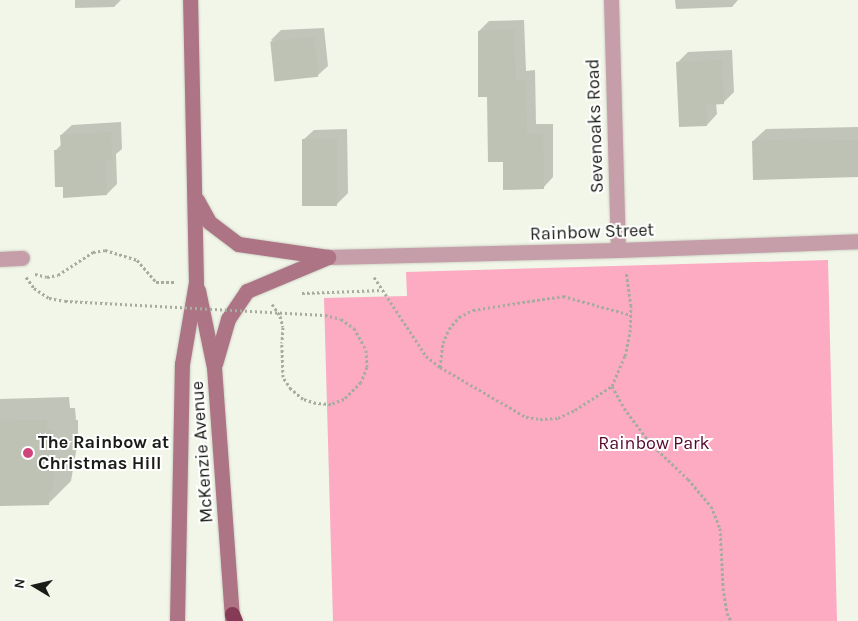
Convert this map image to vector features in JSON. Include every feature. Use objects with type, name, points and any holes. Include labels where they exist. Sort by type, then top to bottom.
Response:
[{"type":"main road","name":"McKenzie Avenue","points":[[177,621],[182,364],[196,282],[190,0]]},
{"type":"main road","points":[[195,196],[209,222],[238,244],[328,257]]},
{"type":"main road","points":[[214,366],[228,320],[247,291],[328,257]]},
{"type":"main road","name":"McKenzie Avenue","points":[[196,282],[214,366],[233,619]]},
{"type":"street","name":"Sevenoaks Road","points":[[610,0],[621,250]]},
{"type":"street","name":"Rainbow Street","points":[[328,257],[621,250],[858,241]]},
{"type":"street","points":[[0,259],[22,258]]},
{"type":"path","points":[[30,272],[47,277],[58,275],[93,252],[105,250],[137,260],[156,282],[196,282]]},
{"type":"path","points":[[360,256],[426,356],[440,367],[526,417],[540,419],[558,418],[575,410],[612,386],[625,356],[631,315],[621,250]]},
{"type":"path","points":[[26,277],[34,288],[49,298],[65,301],[325,315],[341,318],[354,328],[366,350],[367,367],[361,382],[344,399],[331,404],[316,403],[303,398],[290,389],[283,377],[283,327],[280,316],[270,301],[277,299]]},
{"type":"path","points":[[300,293],[382,290]]},
{"type":"path","points":[[440,367],[443,343],[449,329],[459,317],[473,310],[563,296],[631,315]]},
{"type":"path","points":[[612,386],[624,408],[650,443],[688,479],[711,506],[720,528],[722,588],[727,614],[731,621]]},
{"type":"green space","name":"Rainbow Park","points":[[828,260],[837,621],[333,621],[324,298],[407,296],[406,272]]},
{"type":"building","points":[[514,29],[516,80],[525,80],[527,134],[543,134],[544,189],[503,190],[503,162],[488,162],[487,97],[478,97],[478,31]]},
{"type":"building","points":[[314,37],[318,77],[274,81],[270,42]]},
{"type":"building","points":[[722,60],[724,104],[706,105],[707,126],[679,127],[676,62]]},
{"type":"building","points":[[111,132],[112,160],[106,161],[107,195],[63,198],[63,187],[55,187],[54,150],[61,150],[60,135]]},
{"type":"building","points":[[302,139],[337,139],[337,206],[302,206]]},
{"type":"building","points":[[809,139],[810,141],[858,140],[858,177],[753,180],[752,141]]},
{"type":"building","name":"The Rainbow at Christmas Hill","points":[[47,420],[47,430],[53,430],[56,464],[54,464],[52,492],[49,492],[49,505],[0,506],[0,421]]},
{"type":"place","name":"The Rainbow at Christmas Hill","points":[[28,453]]}]
